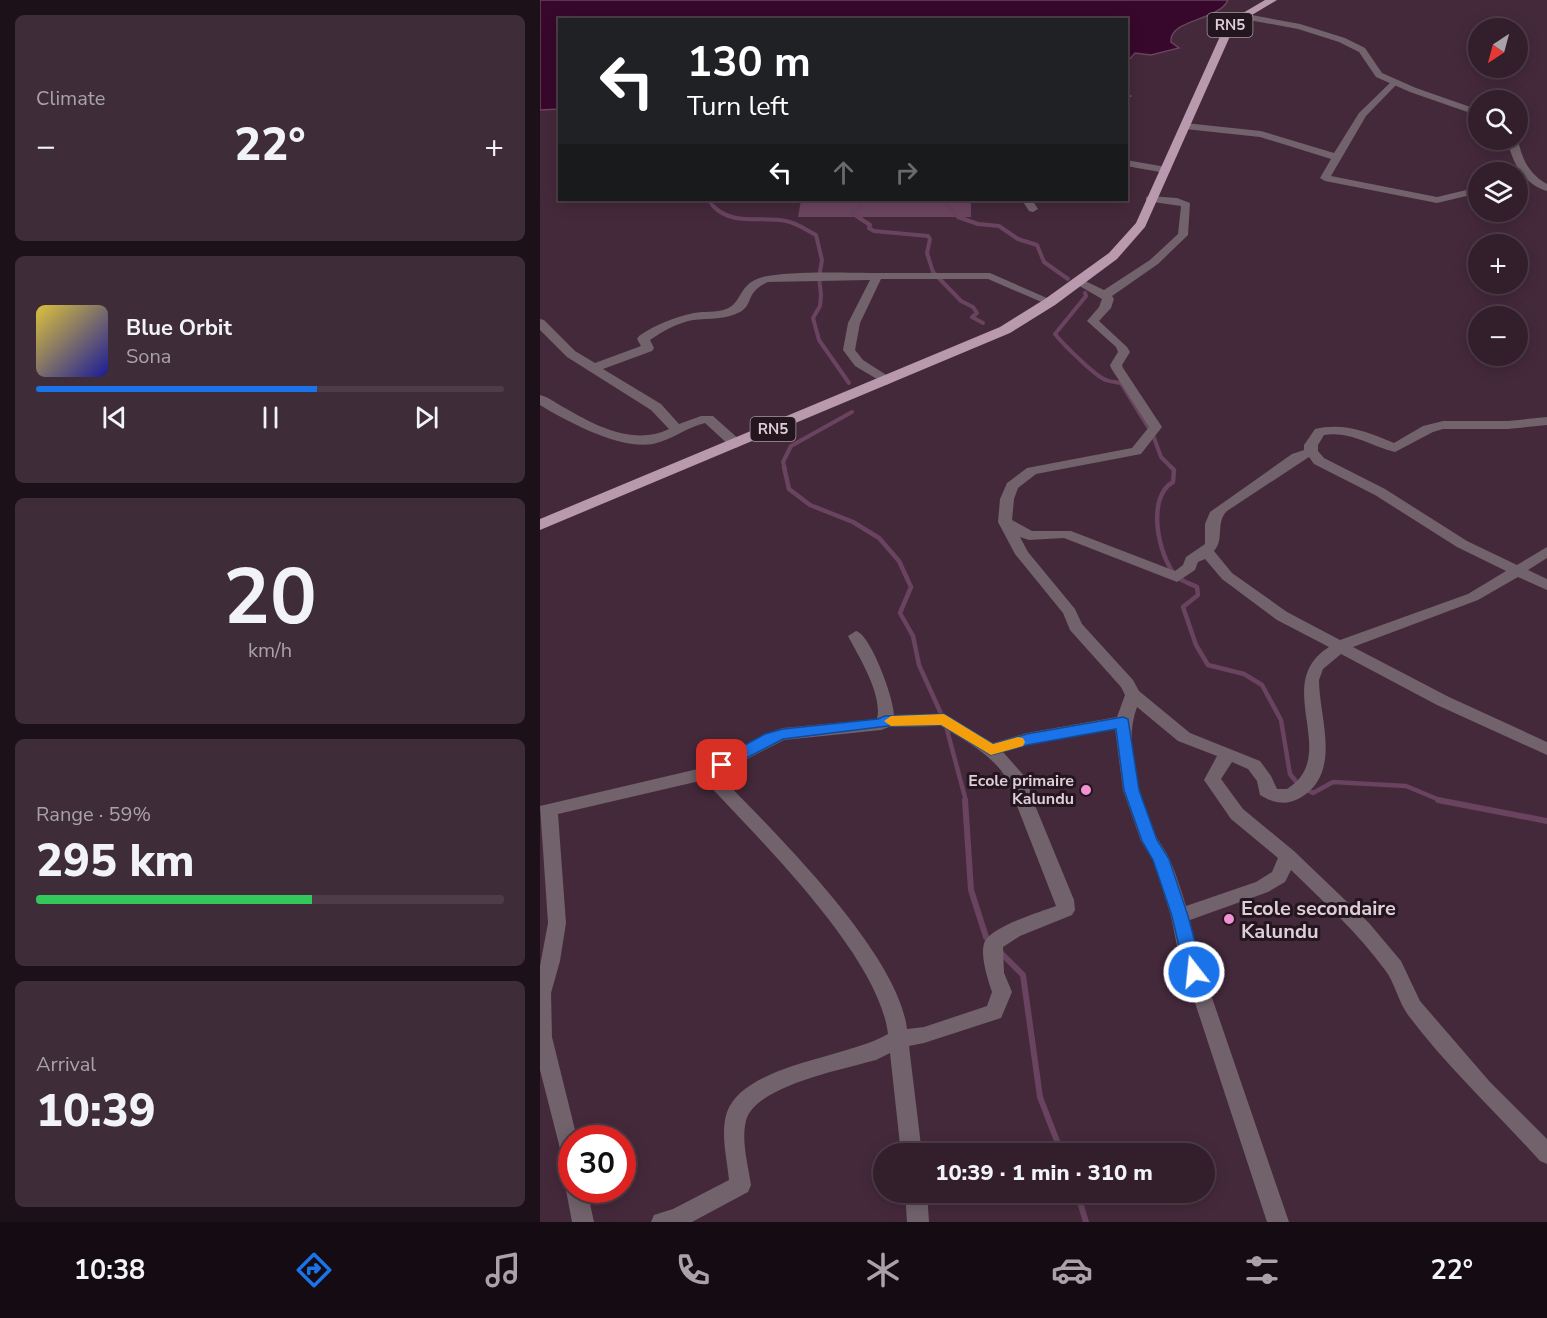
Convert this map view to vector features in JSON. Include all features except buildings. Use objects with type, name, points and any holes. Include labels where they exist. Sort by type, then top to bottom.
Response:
[{"type":"highway","name":"RN5","points":[[540,525],[1005,330],[1050,302],[1113,256],[1141,225],[1150,199],[1166,170],[1231,23],[1272,0]]},
{"type":"street","points":[[1241,16],[1300,27],[1342,40],[1362,50],[1379,75],[1468,109]]},
{"type":"street","points":[[1393,82],[1362,115],[1325,178],[1437,200],[1468,193]]},
{"type":"street","points":[[1185,126],[1261,134],[1336,157]]},
{"type":"street","points":[[1128,163],[1166,170]]},
{"type":"street","points":[[1528,179],[1547,188]]},
{"type":"street","points":[[1105,295],[1154,262],[1183,234],[1186,205],[1177,201],[1150,199]]},
{"type":"street","points":[[876,276],[854,322],[849,350],[860,363],[887,381]]},
{"type":"street","points":[[594,368],[648,348],[643,339],[666,325],[688,318],[734,312],[742,305],[743,295],[754,284],[768,279],[990,276],[1050,302]]},
{"type":"street","points":[[1077,281],[1105,295],[1109,302],[1093,321],[1111,334],[1122,348],[1124,352],[1116,365],[1117,368],[1152,433],[1136,451],[1032,471],[1012,486],[1007,499],[1005,522],[1022,554],[1070,612],[1075,626],[1133,695],[1184,736],[1200,745],[1254,765],[1265,780],[1266,791],[1277,798],[1288,798],[1308,784],[1316,761],[1318,743],[1312,679],[1316,668],[1328,656],[1373,633],[1456,604],[1547,552]]},
{"type":"street","points":[[540,323],[571,354],[650,402],[678,430]]},
{"type":"street","points":[[540,399],[572,418],[625,437],[650,441],[708,419],[736,444]]},
{"type":"street","points":[[1547,421],[1508,425],[1443,425],[1428,429],[1395,448],[1351,431],[1331,430],[1320,432],[1311,445],[1311,452],[1319,461],[1380,492],[1462,544],[1547,585]]},
{"type":"street","points":[[1005,522],[1029,536],[1066,534],[1177,576],[1190,567],[1191,560],[1204,553],[1212,545],[1212,524],[1215,515],[1222,508],[1260,485],[1297,456],[1311,452]]},
{"type":"street","points":[[1204,553],[1216,560],[1227,576],[1282,616],[1432,696],[1547,749]]},
{"type":"street","points":[[856,636],[874,671],[887,713],[885,721]]},
{"type":"street","points":[[1133,695],[1123,722],[1123,740],[1131,790],[1150,841],[1161,859],[1180,916],[1191,962],[1278,1222]]},
{"type":"street","points":[[563,1125],[542,1037],[541,993],[551,961],[557,923],[544,811],[707,773],[771,738],[783,734],[881,724],[885,721],[944,720],[991,750],[1019,779],[1023,798],[1065,900],[1066,910],[1013,930],[993,944],[995,973],[1002,992],[994,1012],[924,1035],[897,1039],[876,1051],[776,1080],[756,1092],[737,1113],[734,1129],[740,1185],[676,1219],[662,1222]]},
{"type":"street","points":[[991,750],[1027,740],[1123,722]]},
{"type":"street","points":[[1229,754],[1217,768],[1212,780],[1237,814],[1288,856],[1362,928],[1394,967],[1413,1007],[1483,1088],[1547,1154]]},
{"type":"street","points":[[707,773],[794,865],[854,939],[889,997],[896,1017],[911,1143]]},
{"type":"street","points":[[1180,916],[1262,887],[1279,877],[1288,856]]},
{"type":"street","points":[[579,1203],[583,1222]]},
{"type":"street","points":[[917,1203],[918,1222]]},
{"type":"shaded area","points":[[540,0],[1228,0],[1215,12],[1178,29],[1173,34],[1171,42],[1179,48],[1151,55],[1135,53],[1128,61],[1128,18],[558,18],[558,109],[540,110]]},
{"type":"shaded area","points":[[801,201],[971,201],[971,217],[798,217]]},
{"type":"waterway","points":[[709,201],[713,206]]},
{"type":"waterway","points":[[858,207],[862,201]]},
{"type":"waterway","points":[[944,201],[949,207]]},
{"type":"waterway","points":[[713,206],[729,216],[738,218],[790,222],[816,235],[822,260],[819,277],[821,295],[820,306],[813,318],[819,340],[849,383]]},
{"type":"waterway","points":[[860,206],[852,213],[870,225],[869,228],[874,231],[928,236],[930,239],[927,253],[933,272],[961,301],[973,307],[977,313],[972,317],[983,323]]},
{"type":"waterway","points":[[948,206],[958,217],[978,224],[999,226],[1018,239],[1037,245],[1044,262],[1068,279]]},
{"type":"waterway","points":[[1085,293],[1086,296],[1055,334],[1101,378],[1121,383],[1153,435],[1161,457],[1174,470],[1173,482],[1165,490],[1160,500],[1157,513],[1158,527],[1164,555],[1170,567],[1178,578],[1197,587],[1198,595],[1183,607],[1196,645],[1208,665],[1244,674],[1262,685],[1281,720],[1290,774],[1298,784]]},
{"type":"waterway","points":[[785,469],[783,462],[791,446],[852,412]]},
{"type":"waterway","points":[[784,467],[789,489],[810,505],[853,522],[879,538],[899,561],[911,587],[900,613],[913,636],[919,665],[943,718]]},
{"type":"waterway","points":[[946,726],[966,801]]},
{"type":"waterway","points":[[1304,789],[1313,793],[1333,782],[1406,786],[1441,801]]},
{"type":"waterway","points":[[965,800],[971,890],[986,937],[990,941]]},
{"type":"waterway","points":[[1441,801],[1547,821]]},
{"type":"waterway","points":[[1000,952],[1023,975],[1040,1097],[1058,1143]]},
{"type":"waterway","points":[[1080,1203],[1086,1222]]},
{"type":"slow traffic","points":[[891,721],[944,720],[991,750],[1018,742]]},
{"type":"place","name":"Ecole primaire Kalundu","points":[[1086,790]]},
{"type":"place","name":"Ecole secondaire Kalundu","points":[[1229,919]]},
{"type":"route","points":[[722,765],[771,738],[783,734],[881,724],[885,721],[944,720],[991,750],[1027,740],[1123,722],[1123,740],[1131,790],[1150,841],[1161,859],[1180,916],[1194,972]]}]
